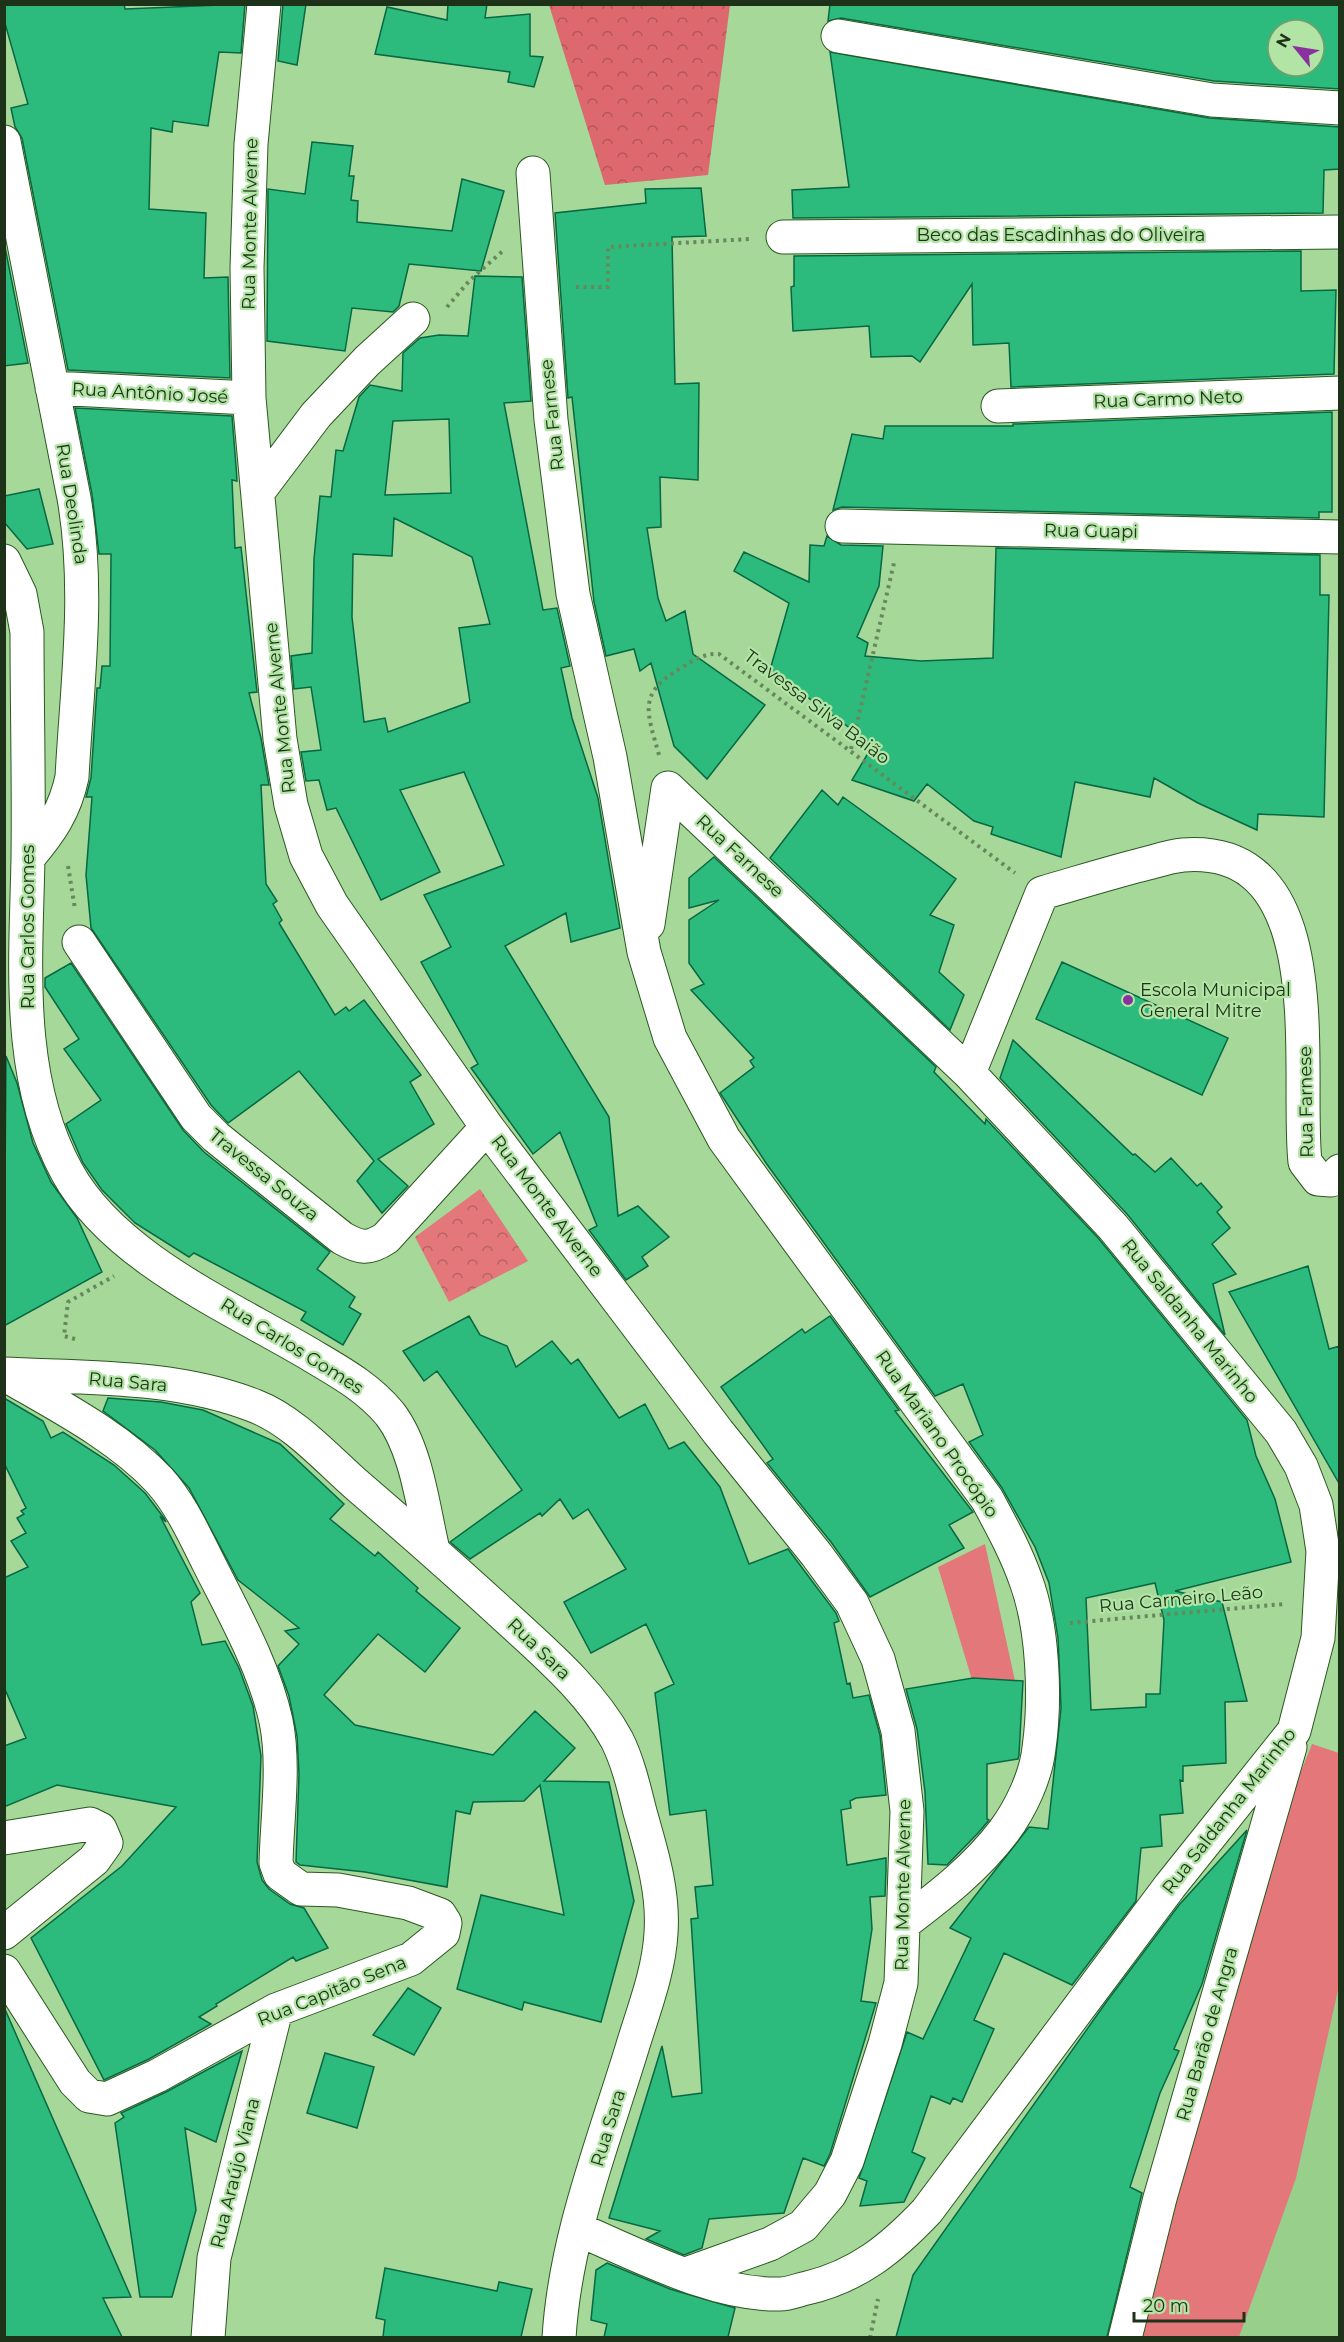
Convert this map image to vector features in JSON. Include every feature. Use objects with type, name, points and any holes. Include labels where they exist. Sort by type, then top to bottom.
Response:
[{"type":"street","name":"Rua Monte Alverne","points":[[264,4],[251,144],[247,268],[249,398],[280,739],[291,804],[306,856],[332,905],[487,1127],[718,1432],[816,1554],[852,1603],[878,1659],[898,1731],[908,1811],[901,1983],[885,2043],[847,2161],[830,2194],[803,2226],[770,2244],[686,2274]]},
{"type":"street","points":[[838,36],[1212,100],[1340,108]]},
{"type":"street","name":"Rua Deolinda","points":[[4,142],[81,540],[83,583],[72,777],[68,799],[53,829],[28,858]]},
{"type":"street","name":"Rua Farnese","points":[[533,173],[551,420],[573,594],[610,756],[644,952]]},
{"type":"street","name":"Beco das Escadinhas do Oliveira","points":[[783,237],[1340,232]]},
{"type":"street","points":[[258,492],[316,415],[367,361],[413,320]]},
{"type":"street","name":"Rua Antônio José","points":[[52,388],[249,398]]},
{"type":"street","name":"Rua Carmo Neto","points":[[998,406],[1340,393]]},
{"type":"street","name":"Rua Guapi","points":[[842,526],[1340,537]]},
{"type":"street","name":"Rua Carlos Gomes","points":[[4,561],[20,594],[27,632],[28,858],[25,991],[36,1084],[45,1121],[67,1173],[97,1215],[145,1258],[359,1383],[391,1415],[412,1460],[433,1550]]},
{"type":"street","points":[[644,952],[668,789]]},
{"type":"street","name":"Rua Farnese","points":[[668,789],[969,1073]]},
{"type":"street","name":"Rua Farnese","points":[[1042,893],[1183,855],[1214,856],[1240,864],[1265,885],[1283,916],[1297,967],[1305,1033],[1305,1162],[1329,1175]]},
{"type":"street","points":[[969,1073],[1042,893]]},
{"type":"street","name":"Travessa Souza","points":[[79,942],[196,1117],[216,1137],[333,1231],[362,1248],[372,1247],[386,1238],[487,1127]]},
{"type":"street","name":"Rua Mariano Procópio","points":[[644,952],[670,1038],[724,1139],[987,1499],[1009,1540],[1027,1583],[1037,1626],[1042,1697],[1039,1749],[1026,1792],[1005,1830],[967,1875],[904,1923]]},
{"type":"street","name":"Rua Saldanha Marinho","points":[[577,2229],[686,2274],[741,2291],[782,2294],[828,2283],[860,2269],[888,2251],[934,2202],[1170,1886],[1294,1731],[1318,1638],[1323,1551],[1316,1505],[1301,1466],[1281,1432],[1113,1227],[969,1073]]},
{"type":"street","name":"Rua Sara","points":[[4,1374],[155,1382],[211,1392],[258,1407],[291,1428],[433,1550],[557,1664],[592,1705],[617,1740],[632,1780],[654,1863],[661,1898],[661,1935],[655,1969],[577,2229],[562,2297],[560,2337]]},
{"type":"street","name":"Rua Capitão Sena","points":[[4,1374],[100,1432],[158,1479],[172,1496],[194,1535],[245,1638],[266,1688],[276,1722],[279,1757],[276,1863],[280,1874],[301,1889],[338,1890],[408,1903],[440,1915],[445,1923],[443,1933],[411,1959],[276,2010],[157,2076],[107,2099],[89,2096],[75,2082],[4,1971]]},
{"type":"street","name":"Rua Barão de Angra","points":[[1125,2337],[1160,2198],[1294,1731]]},
{"type":"street","points":[[4,1838],[90,1824],[100,1829],[106,1843],[94,1860],[4,1933]]},
{"type":"street","name":"Rua Araújo Viana","points":[[208,2337],[207,2323],[214,2258],[276,2010]]},
{"type":"path","points":[[540,287],[608,287],[608,247],[783,237]]},
{"type":"path","points":[[851,749],[896,552]]},
{"type":"path","name":"Travessa Silva Baião","points":[[668,789],[647,709],[651,692],[663,678],[707,653],[719,654],[731,660],[1042,893]]},
{"type":"path","points":[[93,1378],[95,1345],[64,1336],[68,1302],[145,1258]]},
{"type":"path","name":"Rua Carneiro Leão","points":[[1037,1626],[1294,1603],[1322,1586]]},
{"type":"shaded area","points":[[1339,1877],[1339,2337],[1226,2338]]},
{"type":"green space","points":[[549,5],[730,5],[708,175],[605,185]]},
{"type":"green space","points":[[480,1189],[528,1261],[449,1302],[415,1237]]},
{"type":"green space","points":[[985,1544],[1019,1699],[979,1703],[938,1567]]},
{"type":"green space","points":[[1312,1744],[1339,1753],[1340,1981],[1296,2178],[1239,2337],[1133,2338],[1251,1897]]},
{"type":"building","points":[[4,4],[124,4],[125,9],[245,4],[241,53],[219,52],[208,126],[173,121],[172,132],[151,128],[149,209],[206,213],[204,278],[228,277],[230,378],[68,370],[22,138],[15,127],[11,108],[28,104],[4,20]]},
{"type":"building","points":[[283,4],[306,4],[297,65],[278,61]]},
{"type":"building","points":[[448,4],[487,4],[485,18],[530,14],[530,56],[543,57],[534,87],[508,82],[510,72],[375,54],[387,7],[447,20]]},
{"type":"building","points":[[830,4],[1340,4],[1340,89],[1214,81],[841,18],[828,21]]},
{"type":"building","points":[[830,52],[1209,118],[1340,127],[1340,169],[1324,170],[1323,213],[793,218],[792,190],[849,187]]},
{"type":"building","points":[[312,142],[353,146],[349,176],[354,176],[351,200],[358,201],[357,222],[452,231],[462,179],[504,191],[481,271],[409,264],[399,306],[393,312],[352,308],[345,351],[267,341],[268,189],[305,194]]},
{"type":"building","points":[[701,188],[706,236],[672,237],[675,384],[699,383],[698,480],[660,477],[661,527],[647,528],[658,598],[666,621],[685,611],[693,654],[765,705],[707,779],[674,746],[651,663],[640,671],[634,649],[606,656],[594,602],[572,397],[568,398],[555,213],[646,203],[645,189]]},
{"type":"building","points":[[4,242],[28,363],[4,366]]},
{"type":"building","points":[[1301,251],[1301,291],[1336,290],[1334,374],[1011,387],[1009,343],[973,345],[972,284],[920,362],[912,356],[871,357],[869,326],[793,331],[791,287],[794,286],[794,256]]},
{"type":"building","points":[[475,276],[522,277],[531,401],[504,403],[543,610],[557,608],[570,666],[561,668],[572,718],[598,798],[620,928],[571,942],[566,913],[505,946],[609,1117],[618,1216],[638,1206],[669,1237],[642,1257],[648,1266],[626,1280],[589,1230],[597,1226],[560,1132],[533,1154],[471,1068],[478,1064],[421,962],[451,947],[424,895],[504,865],[464,772],[400,790],[440,872],[381,900],[336,808],[327,810],[319,780],[306,781],[301,752],[321,750],[311,687],[294,689],[291,656],[312,653],[314,559],[320,496],[331,497],[336,450],[343,451],[359,397],[370,385],[402,391],[403,353],[420,338],[439,335],[468,336]],"holes":[[[449,419],[451,493],[385,495],[393,421]],[[394,518],[472,557],[490,624],[459,628],[470,702],[388,732],[385,718],[364,722],[352,617],[353,554],[392,556]]]},
{"type":"building","points":[[75,408],[232,416],[237,481],[232,480],[235,548],[241,547],[257,692],[249,693],[261,738],[269,785],[261,785],[266,884],[277,901],[273,904],[282,920],[279,923],[335,1015],[346,1007],[349,1011],[364,1000],[421,1075],[410,1082],[434,1124],[378,1159],[408,1186],[382,1213],[357,1181],[374,1161],[299,1071],[228,1123],[211,1105],[91,928],[86,875],[92,797],[86,797],[91,778],[97,688],[100,688],[102,666],[110,666],[111,554],[99,554],[92,494]]},
{"type":"building","points":[[1332,412],[1332,512],[1319,512],[1319,518],[842,507],[833,510],[852,434],[883,439],[885,426],[1013,426],[1013,424]]},
{"type":"building","points":[[39,489],[53,544],[27,549],[4,522],[4,496]]},
{"type":"building","points":[[827,536],[841,545],[883,546],[879,586],[857,637],[868,643],[865,656],[921,661],[993,658],[996,548],[1320,555],[1320,595],[1329,595],[1324,817],[1258,814],[1257,830],[1198,803],[1154,778],[1150,797],[1075,782],[1061,857],[991,834],[993,827],[974,821],[927,784],[914,801],[852,780],[873,745],[770,670],[789,603],[734,571],[744,552],[809,582],[810,545],[824,546]]},
{"type":"building","points":[[822,790],[838,805],[843,797],[956,879],[930,915],[954,925],[939,972],[964,995],[950,1030],[770,858]]},
{"type":"building","points":[[714,857],[936,1067],[934,1072],[985,1124],[986,1119],[1099,1239],[1247,1420],[1256,1456],[1275,1499],[1291,1562],[1175,1591],[1222,1602],[1247,1701],[1225,1702],[1226,1763],[1183,1766],[1183,1781],[1180,1780],[1183,1813],[1160,1815],[1162,1846],[1141,1848],[1136,1901],[1072,1985],[1004,1953],[974,2020],[994,2029],[962,2102],[953,2098],[950,2104],[931,2096],[912,2152],[925,2158],[904,2202],[860,2206],[867,2181],[859,2178],[907,2032],[923,2039],[971,1938],[950,1928],[1029,1827],[1048,1829],[1061,1708],[1058,1638],[1049,1583],[1035,1547],[1002,1488],[969,1442],[983,1435],[963,1384],[935,1396],[766,1163],[720,1093],[754,1067],[750,1061],[754,1058],[691,990],[704,984],[689,963],[689,920],[719,900],[689,908],[689,878]],"holes":[[[1155,1583],[1164,1620],[1160,1694],[1146,1694],[1146,1707],[1091,1710],[1086,1598]]]},
{"type":"building","points":[[1062,962],[1228,1038],[1202,1095],[1036,1019]]},
{"type":"building","points":[[71,963],[183,1130],[204,1152],[330,1252],[317,1269],[355,1297],[349,1307],[361,1314],[343,1345],[301,1320],[306,1312],[194,1253],[189,1257],[135,1223],[102,1190],[83,1163],[66,1124],[101,1100],[64,1049],[79,1039],[45,987],[45,978]]},
{"type":"building","points":[[1013,1040],[1133,1155],[1135,1154],[1155,1172],[1171,1158],[1197,1186],[1201,1183],[1222,1207],[1217,1212],[1230,1228],[1212,1244],[1236,1274],[1213,1284],[1225,1335],[1127,1214],[1000,1078]]},
{"type":"building","points":[[6,1056],[17,1083],[33,1143],[51,1182],[77,1218],[102,1272],[4,1326]]},
{"type":"building","points":[[1308,1266],[1329,1349],[1340,1346],[1340,1485],[1229,1292]]},
{"type":"building","points":[[469,1316],[480,1335],[507,1346],[516,1367],[552,1341],[571,1364],[578,1359],[619,1418],[645,1404],[669,1449],[684,1442],[720,1487],[749,1564],[788,1549],[836,1613],[839,1621],[834,1623],[847,1684],[850,1683],[853,1698],[869,1695],[880,1735],[886,1795],[856,1798],[850,1801],[851,1808],[841,1810],[847,1865],[886,1858],[886,1870],[885,1896],[870,1897],[872,1929],[861,2001],[876,2003],[830,2154],[824,2166],[803,2158],[784,2213],[709,2219],[702,2248],[684,2255],[646,2239],[660,2231],[609,2218],[662,2046],[672,2097],[702,2093],[691,1919],[698,1918],[695,1887],[713,1885],[706,1810],[670,1815],[655,1693],[674,1684],[646,1624],[591,1653],[564,1602],[626,1569],[588,1509],[573,1519],[560,1499],[542,1516],[540,1513],[470,1559],[450,1542],[522,1490],[437,1371],[424,1381],[403,1351]]},
{"type":"building","points":[[830,1316],[899,1410],[895,1411],[973,1512],[949,1525],[964,1548],[870,1597],[831,1542],[767,1463],[773,1459],[721,1387],[802,1329],[805,1333]]},
{"type":"building","points":[[4,1398],[43,1421],[51,1438],[63,1432],[114,1465],[145,1493],[164,1518],[166,1522],[160,1516],[200,1593],[191,1602],[202,1645],[225,1641],[239,1668],[253,1706],[261,1756],[257,1862],[262,1880],[269,1889],[290,1904],[304,1908],[328,1948],[296,1961],[293,1957],[216,2004],[217,2006],[199,2017],[211,2024],[149,2059],[104,2080],[31,1938],[122,1866],[176,1807],[57,1785],[4,1807],[4,1746],[26,1738],[4,1687],[4,1578],[28,1567],[11,1541],[26,1533],[17,1518],[24,1514],[21,1511],[26,1508],[4,1463]]},
{"type":"building","points":[[108,1398],[161,1402],[203,1410],[280,1444],[344,1504],[330,1519],[375,1556],[378,1552],[418,1588],[416,1591],[460,1628],[425,1672],[378,1634],[324,1695],[355,1725],[493,1755],[535,1711],[575,1748],[544,1781],[609,1782],[634,1901],[601,2022],[524,2002],[522,2010],[457,1989],[481,1895],[564,1915],[540,1785],[524,1801],[473,1802],[470,1814],[456,1811],[447,1887],[365,1872],[300,1865],[296,1862],[299,1774],[297,1736],[289,1696],[278,1666],[299,1644],[285,1631],[299,1628],[238,1580],[189,1488],[155,1450],[103,1411]]},
{"type":"building","points":[[973,1678],[1023,1681],[1019,1755],[1018,1759],[987,1764],[987,1819],[989,1820],[947,1865],[928,1864],[925,1792],[917,1729],[906,1689]]},
{"type":"building","points":[[1247,1830],[1202,1984],[1174,2049],[1179,2051],[1160,2093],[1130,2187],[1142,2193],[1107,2337],[896,2337],[913,2275],[1107,2001],[1179,1905]]},
{"type":"building","points":[[408,1988],[441,2008],[414,2055],[373,2035]]},
{"type":"building","points":[[4,2007],[131,2297],[103,2298],[122,2337],[4,2337]]},
{"type":"building","points":[[242,2051],[216,2142],[185,2128],[196,2210],[172,2297],[140,2297],[115,2123],[124,2117],[121,2113],[166,2092]]},
{"type":"building","points":[[325,2053],[374,2067],[357,2128],[307,2113]]},
{"type":"building","points":[[607,2263],[670,2289],[735,2308],[728,2337],[604,2337],[607,2324],[591,2320],[596,2270]]},
{"type":"building","points":[[385,2268],[497,2291],[499,2282],[532,2289],[521,2337],[383,2337],[385,2320],[376,2318]]},
{"type":"place","name":"Escola Municipal General Mitre","points":[[1128,1000]]}]
